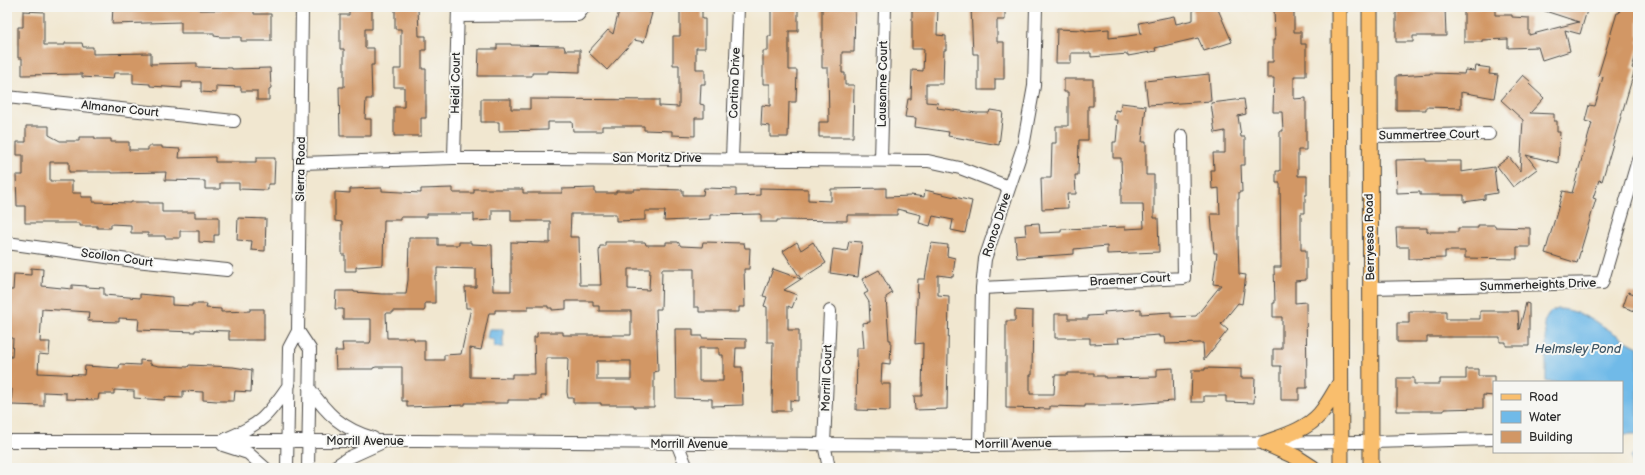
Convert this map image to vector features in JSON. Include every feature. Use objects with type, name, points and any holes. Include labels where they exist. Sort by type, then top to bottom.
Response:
[{"type":"main road","points":[[1339,7],[1341,468]]},
{"type":"main road","name":"Berryessa Road","points":[[1370,7],[1371,468]]},
{"type":"main road","points":[[1265,443],[1294,432],[1319,415],[1340,383]]},
{"type":"main road","points":[[1265,443],[1296,457],[1313,468]]},
{"type":"street","name":"Sierra Road","points":[[288,468],[287,441],[290,348],[298,331],[302,7]]},
{"type":"street","points":[[458,11],[578,15],[584,7]]},
{"type":"street","name":"Cortina Drive","points":[[732,158],[738,7]]},
{"type":"street","name":"Lausanne Court","points":[[881,160],[885,7]]},
{"type":"street","name":"Ronco Drive","points":[[978,445],[982,288],[985,259],[1023,147],[1034,86],[1036,7]]},
{"type":"street","name":"Heidi Court","points":[[454,158],[458,11]]},
{"type":"street","name":"Almanor Court","points":[[7,97],[234,121]]},
{"type":"street","name":"Summertree Court","points":[[1370,136],[1489,134]]},
{"type":"street","name":"Braemer Court","points":[[982,288],[1184,278],[1182,136]]},
{"type":"street","name":"San Moritz Drive","points":[[301,163],[454,158],[732,158],[928,161],[960,168],[1009,187]]},
{"type":"street","name":"Summerheights Drive","points":[[1371,288],[1602,283],[1638,160]]},
{"type":"street","name":"Scollon Court","points":[[7,243],[135,261],[227,270]]},
{"type":"street","name":"Morrill Court","points":[[829,468],[824,444],[830,311]]},
{"type":"street","points":[[298,331],[310,349],[308,468]]},
{"type":"street","points":[[218,441],[249,429],[258,423],[267,415],[289,386]]},
{"type":"street","points":[[309,388],[329,415],[361,435],[384,441]]},
{"type":"street","name":"Morrill Avenue","points":[[7,441],[384,441],[978,445],[1138,442],[1371,442],[1493,439]]},
{"type":"street","points":[[218,441],[248,454],[264,468]]},
{"type":"street","points":[[333,468],[348,458],[384,441]]},
{"type":"street","points":[[677,444],[687,468]]},
{"type":"water","name":"Helmsley Pond","points":[[1558,309],[1579,313],[1638,347],[1638,434],[1623,434],[1623,381],[1546,381],[1546,334],[1544,322],[1550,312]]},
{"type":"water","points":[[489,329],[503,329],[503,347],[494,347],[494,340],[487,338]]},
{"type":"water","points":[[1638,452],[1638,468],[1633,468],[1631,456]]},
{"type":"building","points":[[113,7],[199,7],[199,10],[221,10],[221,7],[254,9],[254,14],[271,14],[271,41],[241,41],[241,37],[214,36],[214,33],[181,33],[181,22],[112,24]]},
{"type":"building","points":[[349,7],[372,7],[372,29],[365,29],[365,48],[374,48],[374,65],[371,65],[372,99],[366,99],[365,119],[371,119],[371,136],[340,136],[339,87],[344,87],[344,49],[340,49],[340,15],[349,15]]},
{"type":"building","points":[[395,7],[418,7],[419,36],[426,36],[426,50],[422,50],[422,69],[426,69],[426,118],[421,118],[421,136],[394,136],[394,107],[404,107],[404,87],[394,87],[394,69],[401,69],[401,29],[395,29]]},
{"type":"building","points":[[620,7],[631,7],[652,13],[644,42],[634,40],[607,70],[588,52],[608,30],[613,34]]},
{"type":"building","points":[[680,7],[702,7],[702,19],[705,19],[705,48],[696,48],[696,69],[705,69],[705,84],[701,84],[700,104],[704,105],[704,118],[695,118],[695,136],[672,135],[672,131],[644,130],[644,126],[602,126],[602,131],[573,131],[572,122],[548,122],[548,130],[499,131],[499,122],[481,122],[481,99],[511,99],[511,109],[530,109],[530,99],[659,100],[659,106],[679,107],[679,65],[673,65],[673,36],[680,36]]},
{"type":"building","points":[[771,7],[798,7],[798,31],[789,31],[789,70],[797,70],[796,102],[789,102],[788,137],[770,137],[770,126],[761,125],[762,105],[770,106],[770,84],[763,84],[763,51],[768,51],[768,36],[771,36]]},
{"type":"building","points":[[822,7],[855,7],[854,52],[842,52],[842,73],[845,73],[845,85],[854,85],[853,137],[819,137],[819,122],[829,122],[828,68],[822,68]]},
{"type":"building","points":[[912,7],[938,7],[937,35],[946,36],[943,84],[926,84],[926,102],[938,103],[937,108],[977,113],[989,113],[990,110],[1003,112],[999,145],[948,136],[949,132],[915,127],[916,118],[905,117],[908,99],[911,99],[912,70],[923,71],[924,49],[912,49]]},
{"type":"building","points":[[971,7],[1005,8],[1005,20],[997,20],[997,42],[1004,42],[1004,79],[995,79],[995,90],[978,90],[978,54],[973,54]]},
{"type":"building","points":[[1193,7],[1217,7],[1232,42],[1204,51],[1198,38],[1155,48],[1156,51],[1128,56],[1128,54],[1091,57],[1091,53],[1071,53],[1071,63],[1056,63],[1057,29],[1085,31],[1109,29],[1109,38],[1141,34],[1139,23],[1174,16],[1176,24],[1193,20]]},
{"type":"building","points":[[1274,7],[1294,7],[1294,32],[1301,32],[1301,44],[1306,44],[1306,76],[1294,76],[1294,99],[1306,98],[1306,150],[1298,150],[1298,176],[1307,176],[1305,213],[1301,213],[1301,250],[1306,250],[1306,280],[1295,281],[1295,303],[1306,302],[1307,388],[1299,388],[1299,400],[1281,400],[1281,366],[1273,366],[1273,349],[1282,349],[1282,317],[1273,317],[1273,303],[1275,303],[1274,267],[1281,267],[1280,183],[1276,183],[1276,171],[1280,171],[1280,131],[1283,131],[1282,112],[1273,112],[1274,78],[1267,78],[1267,62],[1273,62],[1273,40],[1275,40]]},
{"type":"building","points":[[1445,7],[1446,36],[1413,36],[1413,42],[1396,42],[1396,9]]},
{"type":"building","points":[[1540,7],[1588,7],[1580,34],[1565,30],[1570,51],[1542,60],[1538,47],[1508,48],[1508,39],[1482,40],[1482,42],[1464,42],[1464,9],[1495,8],[1495,15],[1512,15],[1512,17],[1529,18],[1529,35],[1579,22],[1539,9]]},
{"type":"building","points":[[1621,7],[1638,7],[1638,48],[1632,68],[1635,69],[1602,181],[1599,180],[1593,198],[1596,199],[1577,263],[1545,253],[1563,191],[1572,193],[1592,123],[1585,121],[1589,105],[1595,106],[1603,77],[1598,76],[1617,13],[1619,13]]},
{"type":"building","points":[[23,11],[44,12],[44,45],[82,43],[83,47],[93,47],[93,54],[151,53],[151,64],[197,63],[197,67],[232,69],[270,68],[271,88],[269,89],[269,100],[257,100],[257,91],[241,91],[241,87],[216,86],[216,93],[201,92],[201,82],[182,82],[182,88],[150,86],[150,84],[133,83],[133,73],[114,73],[113,79],[82,77],[82,74],[22,75],[22,58],[18,58],[18,27],[23,27]]},
{"type":"building","points":[[497,44],[564,46],[565,50],[580,50],[580,72],[547,71],[547,73],[532,73],[532,76],[478,76],[479,49],[497,49]]},
{"type":"building","points":[[1476,66],[1490,68],[1489,74],[1498,75],[1494,98],[1461,92],[1461,108],[1426,107],[1426,110],[1396,110],[1396,76],[1430,73],[1464,74],[1465,70],[1475,71]]},
{"type":"building","points":[[1209,74],[1211,101],[1148,105],[1145,81]]},
{"type":"building","points":[[1523,75],[1531,82],[1529,84],[1544,98],[1530,113],[1554,114],[1554,121],[1557,121],[1557,132],[1560,132],[1558,163],[1526,155],[1537,169],[1513,187],[1497,166],[1509,157],[1520,171],[1523,120],[1501,100]]},
{"type":"building","points":[[1064,79],[1093,79],[1093,106],[1088,106],[1088,140],[1079,140],[1078,175],[1075,175],[1076,194],[1067,194],[1068,208],[1042,209],[1041,178],[1051,178],[1052,143],[1056,143],[1056,126],[1068,126],[1068,92],[1064,92]]},
{"type":"building","points":[[1244,99],[1246,114],[1238,116],[1241,137],[1245,137],[1245,165],[1241,165],[1242,192],[1239,192],[1238,199],[1238,238],[1239,274],[1246,275],[1242,304],[1238,303],[1221,324],[1228,330],[1204,360],[1203,343],[1165,344],[1164,337],[1159,337],[1159,335],[1118,338],[1119,343],[1090,344],[1090,338],[1055,338],[1055,314],[1068,314],[1068,319],[1088,319],[1088,316],[1105,315],[1104,312],[1141,309],[1141,314],[1171,312],[1171,317],[1196,316],[1221,285],[1213,284],[1217,253],[1214,253],[1211,214],[1220,214],[1219,188],[1212,189],[1211,170],[1214,170],[1213,153],[1225,153],[1225,131],[1215,133],[1211,103]]},
{"type":"building","points":[[1121,103],[1146,106],[1142,142],[1146,142],[1146,175],[1154,175],[1154,218],[1158,218],[1159,252],[1107,254],[1107,246],[1074,249],[1074,254],[1017,258],[1015,236],[1026,235],[1025,224],[1039,223],[1040,233],[1061,232],[1061,229],[1125,227],[1125,229],[1144,228],[1143,204],[1121,204],[1121,158],[1113,158],[1113,142],[1116,142],[1118,120],[1114,120],[1115,110],[1120,111]]},
{"type":"building","points":[[26,126],[49,126],[49,135],[60,141],[79,141],[79,137],[95,137],[95,139],[111,139],[111,142],[129,142],[129,150],[148,150],[148,146],[162,146],[162,148],[180,149],[179,158],[215,157],[215,162],[256,162],[256,158],[275,158],[274,184],[268,184],[268,190],[239,189],[239,183],[220,183],[220,189],[205,189],[205,181],[165,180],[166,172],[69,172],[69,162],[50,162],[50,181],[72,181],[72,193],[81,193],[81,197],[93,197],[93,202],[162,203],[162,212],[195,212],[195,217],[219,217],[219,235],[214,235],[214,243],[199,242],[199,231],[180,231],[180,238],[165,238],[165,236],[148,236],[148,233],[131,233],[131,225],[111,224],[111,228],[97,228],[97,226],[80,226],[80,223],[25,223],[25,206],[17,206],[16,175],[23,175],[23,155],[17,155],[17,142],[26,142]]},
{"type":"building","points":[[1426,159],[1426,161],[1461,161],[1461,172],[1494,167],[1497,193],[1485,195],[1485,199],[1464,202],[1464,195],[1420,195],[1420,192],[1397,193],[1396,160]]},
{"type":"building","points":[[382,188],[382,191],[421,193],[421,189],[453,188],[453,193],[474,193],[474,189],[523,189],[523,193],[562,193],[562,189],[595,188],[595,193],[616,193],[616,191],[647,189],[683,190],[683,195],[703,195],[704,188],[736,189],[736,196],[760,195],[760,188],[808,189],[808,200],[831,201],[831,189],[886,188],[886,197],[911,195],[924,197],[925,190],[972,201],[965,233],[951,230],[953,220],[933,216],[930,226],[919,223],[921,215],[897,209],[897,215],[847,215],[847,221],[777,220],[777,222],[761,222],[761,214],[710,215],[710,219],[664,221],[665,211],[645,211],[645,220],[616,221],[616,214],[571,214],[570,237],[579,237],[580,285],[601,285],[599,252],[600,246],[605,246],[605,242],[645,242],[646,245],[666,245],[666,242],[678,242],[681,246],[702,247],[703,242],[744,243],[745,248],[750,248],[749,269],[744,269],[745,307],[739,307],[739,312],[699,312],[699,307],[694,307],[694,269],[662,269],[661,309],[656,309],[658,371],[654,372],[654,407],[634,407],[634,405],[601,405],[601,403],[573,403],[573,398],[568,398],[567,392],[568,358],[546,358],[546,396],[541,396],[541,400],[508,400],[508,403],[465,403],[465,405],[407,407],[407,401],[402,401],[402,367],[336,369],[335,351],[343,351],[342,343],[370,343],[371,319],[343,319],[343,309],[335,309],[336,291],[406,294],[408,280],[409,238],[438,238],[438,245],[459,245],[459,242],[471,242],[471,244],[492,245],[493,291],[511,291],[511,242],[550,243],[550,221],[511,221],[511,210],[492,210],[492,220],[474,221],[474,214],[427,214],[427,217],[400,217],[400,220],[384,220],[383,265],[356,267],[356,271],[345,271],[345,255],[342,255],[342,222],[335,221],[335,192],[350,193],[350,189]],"holes":[[[437,268],[476,269],[476,287],[465,287],[466,308],[471,308],[461,354],[444,355],[444,360],[425,360],[425,340],[414,340],[414,338],[387,338],[386,313],[393,313],[393,311],[424,311],[425,303],[435,303],[435,275],[437,275]],[[628,269],[650,269],[649,290],[628,289]],[[566,301],[593,301],[593,306],[599,306],[599,311],[631,311],[631,335],[563,335],[563,332],[540,332],[537,333],[537,337],[534,337],[535,374],[512,374],[512,378],[470,377],[470,348],[481,350],[489,313],[495,313],[495,310],[528,310],[528,306],[548,306],[548,308],[552,308],[552,310],[566,309]],[[597,361],[631,361],[631,380],[597,380]]]},
{"type":"building","points":[[238,218],[266,219],[265,251],[251,250],[252,241],[237,240]]},
{"type":"building","points":[[1478,225],[1530,228],[1530,247],[1517,247],[1517,259],[1465,258],[1465,251],[1445,251],[1445,258],[1409,259],[1409,247],[1397,247],[1396,228],[1427,228],[1427,232],[1458,232],[1458,228],[1478,228]]},
{"type":"building","points":[[849,241],[862,242],[858,277],[830,273],[833,249],[847,251]]},
{"type":"building","points":[[797,242],[801,250],[813,242],[826,263],[784,290],[797,295],[792,308],[788,306],[788,330],[799,330],[799,401],[790,400],[790,411],[772,411],[773,342],[767,342],[767,307],[764,306],[767,297],[763,296],[773,269],[801,279],[783,251]]},
{"type":"building","points":[[931,243],[948,245],[947,256],[955,258],[953,277],[938,275],[938,295],[949,296],[947,409],[915,410],[914,396],[922,396],[923,343],[915,344],[918,279],[925,279]]},
{"type":"building","points":[[31,268],[43,269],[42,286],[72,289],[72,285],[104,288],[104,295],[140,298],[140,294],[172,297],[172,305],[192,306],[192,304],[207,304],[206,308],[221,309],[221,312],[264,309],[264,340],[229,340],[229,331],[195,330],[195,332],[138,330],[139,319],[119,318],[119,322],[88,321],[89,312],[42,309],[40,342],[50,342],[49,355],[39,354],[38,373],[84,375],[85,366],[119,368],[120,364],[140,365],[140,360],[150,361],[150,364],[159,366],[188,367],[189,365],[233,367],[252,370],[251,392],[235,391],[234,401],[217,401],[203,400],[203,392],[183,391],[183,398],[165,397],[165,400],[134,398],[134,391],[114,390],[114,394],[99,394],[98,400],[66,399],[66,393],[44,392],[44,406],[11,405],[12,389],[7,389],[7,357],[12,357],[13,338],[9,338],[9,290],[13,290],[14,274],[31,275]]},
{"type":"building","points":[[879,270],[892,293],[886,297],[889,340],[891,340],[890,364],[882,363],[881,384],[890,384],[890,411],[856,410],[857,348],[864,348],[862,323],[870,322],[869,302],[864,294],[868,292],[862,279]]},
{"type":"building","points":[[1628,292],[1638,295],[1638,312],[1623,307]]},
{"type":"building","points":[[1526,303],[1529,304],[1529,346],[1506,346],[1506,342],[1500,342],[1500,337],[1427,337],[1427,342],[1397,342],[1397,323],[1409,323],[1409,311],[1446,311],[1446,319],[1480,319],[1480,311],[1518,311],[1519,330]]},
{"type":"building","points":[[1015,310],[1033,311],[1032,375],[1030,375],[1030,394],[1054,394],[1055,375],[1068,375],[1068,373],[1094,373],[1094,376],[1105,376],[1105,378],[1157,377],[1157,369],[1173,368],[1174,401],[1119,405],[1085,405],[1085,407],[1050,406],[1050,409],[1006,408],[1006,321],[1015,321]]},
{"type":"building","points":[[675,329],[693,329],[693,336],[702,336],[702,338],[746,339],[746,348],[736,348],[735,367],[742,367],[743,405],[712,406],[712,399],[676,398]],"holes":[[[699,348],[719,348],[719,355],[723,355],[723,381],[699,381]]]},
{"type":"building","points":[[1205,368],[1241,369],[1241,378],[1255,378],[1254,403],[1226,402],[1226,396],[1204,396],[1204,402],[1191,402],[1192,370],[1205,370]]},
{"type":"building","points":[[1466,369],[1478,369],[1478,376],[1494,376],[1493,396],[1483,395],[1483,408],[1444,409],[1444,411],[1397,411],[1397,378],[1414,378],[1414,384],[1440,384],[1440,379],[1466,379]]}]
